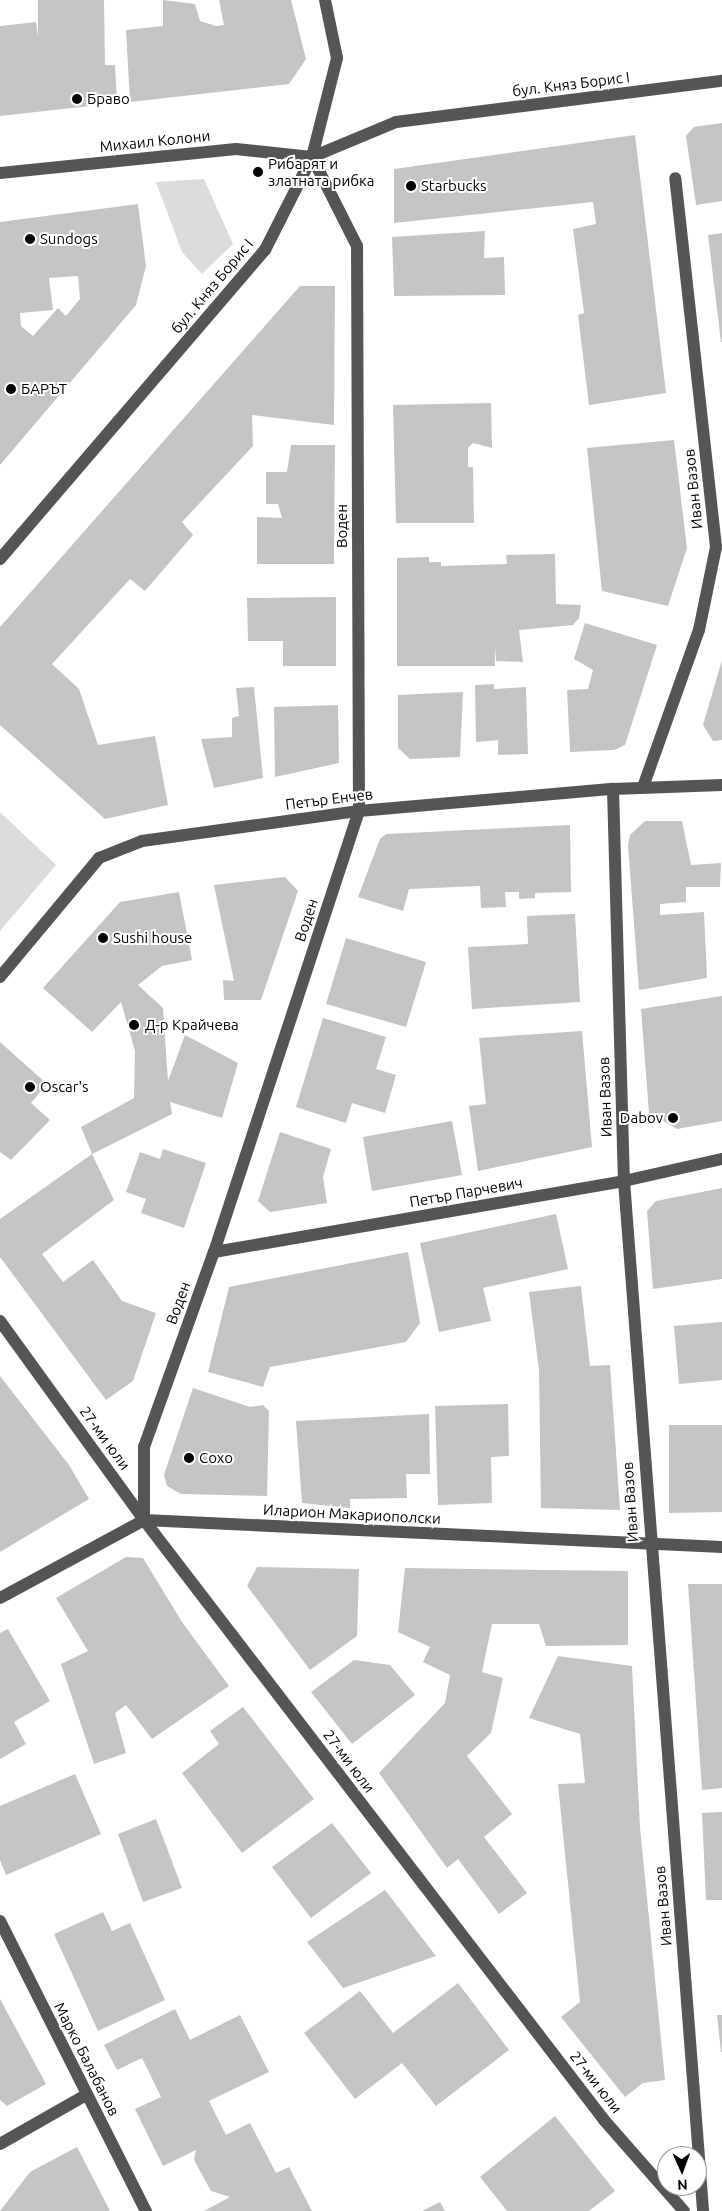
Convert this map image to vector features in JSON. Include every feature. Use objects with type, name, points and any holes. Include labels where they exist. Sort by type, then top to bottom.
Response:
[{"type":"street","points":[[312,157],[337,58],[325,0]]},
{"type":"street","name":"бул. Княз Борис I","points":[[0,559],[265,250],[312,157],[396,122],[722,81]]},
{"type":"street","name":"Михаил Колони","points":[[0,173],[236,149],[312,157]]},
{"type":"street","name":"Воден","points":[[144,1520],[144,1447],[214,1252],[359,810],[357,246],[312,157]]},
{"type":"street","name":"Иван Вазов","points":[[643,787],[699,630],[716,547],[675,178]]},
{"type":"street","name":"Петър Енчев","points":[[0,977],[99,858],[142,841],[359,810],[613,789],[722,785]]},
{"type":"street","name":"Иван Вазов","points":[[613,789],[624,1181],[650,1547],[703,2211]]},
{"type":"street","name":"Петър Парчевич","points":[[214,1252],[624,1181],[722,1159]]},
{"type":"street","name":"27-ми юли","points":[[0,1321],[144,1520],[604,2120],[684,2211]]},
{"type":"street","points":[[0,1598],[144,1520]]},
{"type":"street","name":"Иларион Макариополски","points":[[144,1520],[650,1547],[722,1547]]},
{"type":"street","name":"Марко Балабанов","points":[[0,1921],[146,2211]]},
{"type":"street","points":[[0,2144],[9,2135],[86,2095]]},
{"type":"shaded area","points":[[204,179],[233,244],[202,274],[182,252],[156,182]]},
{"type":"shaded area","points":[[0,812],[56,865],[0,931]]},
{"type":"building","points":[[38,0],[104,0],[105,65],[115,65],[117,103],[0,116],[0,26],[36,22],[38,36]]},
{"type":"building","points":[[163,0],[195,4],[200,21],[216,26],[224,25],[219,0],[291,0],[306,59],[289,84],[130,102],[126,30],[163,26]]},
{"type":"building","points":[[722,123],[722,201],[696,205],[686,136],[694,127]]},
{"type":"building","points":[[635,135],[666,393],[589,405],[578,315],[584,313],[573,229],[596,224],[593,202],[394,223],[394,169]]},
{"type":"building","points":[[138,204],[146,266],[136,305],[0,465],[0,222]],"holes":[[[78,276],[80,299],[66,316],[58,308],[33,336],[21,326],[20,313],[53,310],[49,278]]]},
{"type":"building","points":[[485,231],[484,258],[504,257],[505,295],[394,296],[392,237]]},
{"type":"building","points":[[722,233],[722,342],[721,342],[708,235]]},
{"type":"building","points":[[300,286],[335,286],[334,425],[252,415],[253,446],[182,522],[193,535],[145,591],[130,579],[52,664],[79,689],[98,745],[155,736],[168,805],[105,819],[0,725],[0,627]]},
{"type":"building","points":[[491,403],[492,448],[473,443],[468,448],[468,467],[473,467],[474,523],[396,523],[393,405]]},
{"type":"building","points":[[674,440],[687,548],[668,606],[602,591],[587,448]]},
{"type":"building","points":[[291,445],[335,445],[334,564],[257,564],[257,517],[282,518],[278,504],[266,504],[266,472],[287,472]]},
{"type":"building","points":[[555,554],[556,604],[581,605],[579,618],[573,625],[519,630],[523,662],[496,661],[495,646],[495,666],[397,666],[397,558],[429,557],[429,562],[441,562],[441,566],[507,564],[506,555]]},
{"type":"building","points":[[336,597],[336,666],[283,666],[283,641],[248,641],[247,598]]},
{"type":"building","points":[[585,623],[657,645],[625,745],[614,750],[570,752],[567,690],[588,689],[593,670],[574,659]]},
{"type":"building","points":[[722,660],[722,740],[713,741],[703,725]]},
{"type":"building","points":[[494,684],[494,689],[526,687],[528,754],[498,755],[498,740],[476,742],[475,685]]},
{"type":"building","points":[[254,687],[263,778],[214,788],[201,739],[232,737],[232,718],[239,716],[236,688]]},
{"type":"building","points":[[463,692],[460,757],[410,759],[398,748],[398,695]]},
{"type":"building","points":[[338,705],[339,763],[275,777],[274,707]]},
{"type":"building","points":[[645,821],[682,821],[691,865],[721,863],[720,887],[686,887],[686,902],[660,904],[660,915],[704,912],[707,978],[639,990],[628,845],[630,835]]},
{"type":"building","points":[[570,825],[571,892],[535,893],[535,898],[519,899],[519,892],[505,892],[506,907],[481,908],[480,886],[409,889],[403,911],[358,897],[380,839],[386,834]]},
{"type":"building","points":[[285,877],[298,891],[261,1000],[224,1000],[223,980],[234,981],[214,885]]},
{"type":"building","points":[[179,892],[192,960],[162,966],[138,985],[163,1008],[168,1081],[185,1035],[238,1063],[222,1118],[170,1102],[172,1114],[92,1154],[81,1127],[134,1098],[135,1051],[121,1002],[92,1032],[43,988],[120,902]]},
{"type":"building","points":[[575,914],[580,1002],[472,1009],[468,947],[528,944],[527,916]]},
{"type":"building","points":[[346,938],[426,962],[406,1027],[326,1004]]},
{"type":"building","points":[[722,996],[722,1121],[677,1129],[649,1113],[641,1009]]},
{"type":"building","points":[[323,1018],[386,1037],[376,1069],[396,1075],[385,1113],[352,1103],[346,1123],[296,1107]]},
{"type":"building","points":[[582,1031],[592,1147],[478,1171],[469,1106],[486,1104],[479,1038]]},
{"type":"building","points":[[0,1042],[47,1084],[31,1103],[50,1120],[11,1160],[0,1152]]},
{"type":"building","points":[[452,1121],[462,1175],[372,1191],[363,1137]]},
{"type":"building","points":[[280,1132],[331,1149],[323,1177],[327,1203],[270,1212],[258,1201]]},
{"type":"building","points":[[163,1149],[206,1163],[184,1228],[141,1213],[146,1199],[126,1192],[140,1152],[160,1159]]},
{"type":"building","points":[[92,1154],[114,1200],[42,1254],[63,1282],[93,1260],[122,1301],[156,1313],[133,1381],[106,1400],[0,1257],[0,1219]]},
{"type":"building","points":[[722,1188],[722,1279],[653,1289],[647,1211],[656,1201]]},
{"type":"building","points":[[556,1214],[568,1269],[483,1288],[491,1321],[439,1332],[420,1243]]},
{"type":"building","points":[[408,1252],[420,1323],[406,1342],[270,1367],[263,1387],[208,1372],[229,1287]]},
{"type":"building","points":[[581,1286],[590,1366],[610,1365],[620,1510],[541,1508],[539,1370],[529,1292]]},
{"type":"building","points":[[722,1322],[722,1380],[679,1384],[674,1326]]},
{"type":"building","points":[[0,1376],[69,1465],[89,1499],[0,1552]]},
{"type":"building","points":[[193,1388],[250,1407],[263,1405],[269,1411],[267,1496],[181,1494],[167,1486],[164,1475]]},
{"type":"building","points":[[508,1404],[509,1456],[491,1457],[492,1503],[438,1505],[435,1406]]},
{"type":"building","points":[[429,1414],[430,1474],[406,1474],[407,1498],[350,1499],[350,1508],[302,1503],[296,1421]]},
{"type":"building","points":[[669,1425],[722,1425],[722,1512],[669,1513]]},
{"type":"building","points":[[126,1557],[143,1558],[182,1622],[229,1686],[152,1739],[126,1705],[115,1713],[126,1753],[94,1764],[61,1664],[88,1651],[56,1598]]},
{"type":"building","points":[[257,1567],[359,1569],[357,1636],[310,1670],[247,1586]]},
{"type":"building","points":[[405,1568],[628,1571],[628,1645],[546,1646],[539,1624],[492,1624],[482,1672],[503,1678],[491,1733],[467,1756],[512,1814],[484,1837],[527,1893],[499,1914],[458,1859],[447,1868],[379,1773],[445,1703],[450,1675],[423,1662],[430,1647],[398,1632]]},
{"type":"building","points":[[688,1584],[722,1584],[722,1788],[702,1790]]},
{"type":"building","points":[[8,1629],[50,1701],[14,1722],[26,1744],[0,1759],[0,1633]]},
{"type":"building","points":[[558,1656],[632,1666],[640,1828],[665,2080],[643,2083],[625,2097],[561,2017],[580,2002],[558,1784],[585,1783],[580,1734],[529,1718]]},
{"type":"building","points":[[354,1660],[390,1665],[415,1695],[352,1744],[311,1692]]},
{"type":"building","points":[[243,1707],[314,1799],[242,1853],[182,1773],[219,1744],[210,1731]]},
{"type":"building","points":[[75,1774],[101,1834],[6,1875],[0,1860],[0,1806]]},
{"type":"building","points":[[722,1812],[722,1900],[706,1900],[702,1813]]},
{"type":"building","points":[[156,1819],[182,1888],[143,1902],[118,1834]]},
{"type":"building","points":[[332,1823],[371,1873],[311,1918],[272,1867]]},
{"type":"building","points":[[385,1890],[436,1956],[343,1988],[307,1942]]},
{"type":"building","points":[[103,1912],[112,1931],[130,1923],[165,2000],[98,2031],[54,1934]]},
{"type":"building","points":[[458,1983],[509,2050],[436,2106],[402,2063],[355,2099],[304,2033],[360,1991],[393,2033]]},
{"type":"building","points":[[0,1999],[46,2084],[7,2106],[0,2100]]},
{"type":"building","points":[[175,2009],[190,2040],[240,2015],[269,2072],[209,2101],[226,2135],[250,2123],[276,2173],[289,2167],[312,2211],[204,2211],[230,2197],[211,2191],[194,2160],[196,2150],[163,2166],[135,2109],[161,2097],[142,2058],[117,2070],[104,2045]]},
{"type":"building","points":[[717,2015],[722,2015],[722,2052],[721,2052]]},
{"type":"building","points":[[555,2116],[615,2191],[589,2211],[507,2211],[480,2177]]},
{"type":"building","points":[[77,2147],[110,2211],[0,2211],[30,2172]]},
{"type":"building","points":[[440,2202],[445,2211],[422,2211]]},
{"type":"place","name":"Браво","points":[[77,99]]},
{"type":"place","name":"Рибарят и златната рибка","points":[[258,172]]},
{"type":"place","name":"Starbucks","points":[[411,186]]},
{"type":"place","name":"Sundogs","points":[[30,239]]},
{"type":"place","name":"БАРЪТ","points":[[11,389]]},
{"type":"place","name":"Sushi house","points":[[103,938]]},
{"type":"place","name":"Д-р Крайчева","points":[[134,1025]]},
{"type":"place","name":"Oscar's","points":[[30,1087]]},
{"type":"place","name":"Dabov","points":[[673,1118]]},
{"type":"place","name":"Сохо","points":[[189,1458]]}]
